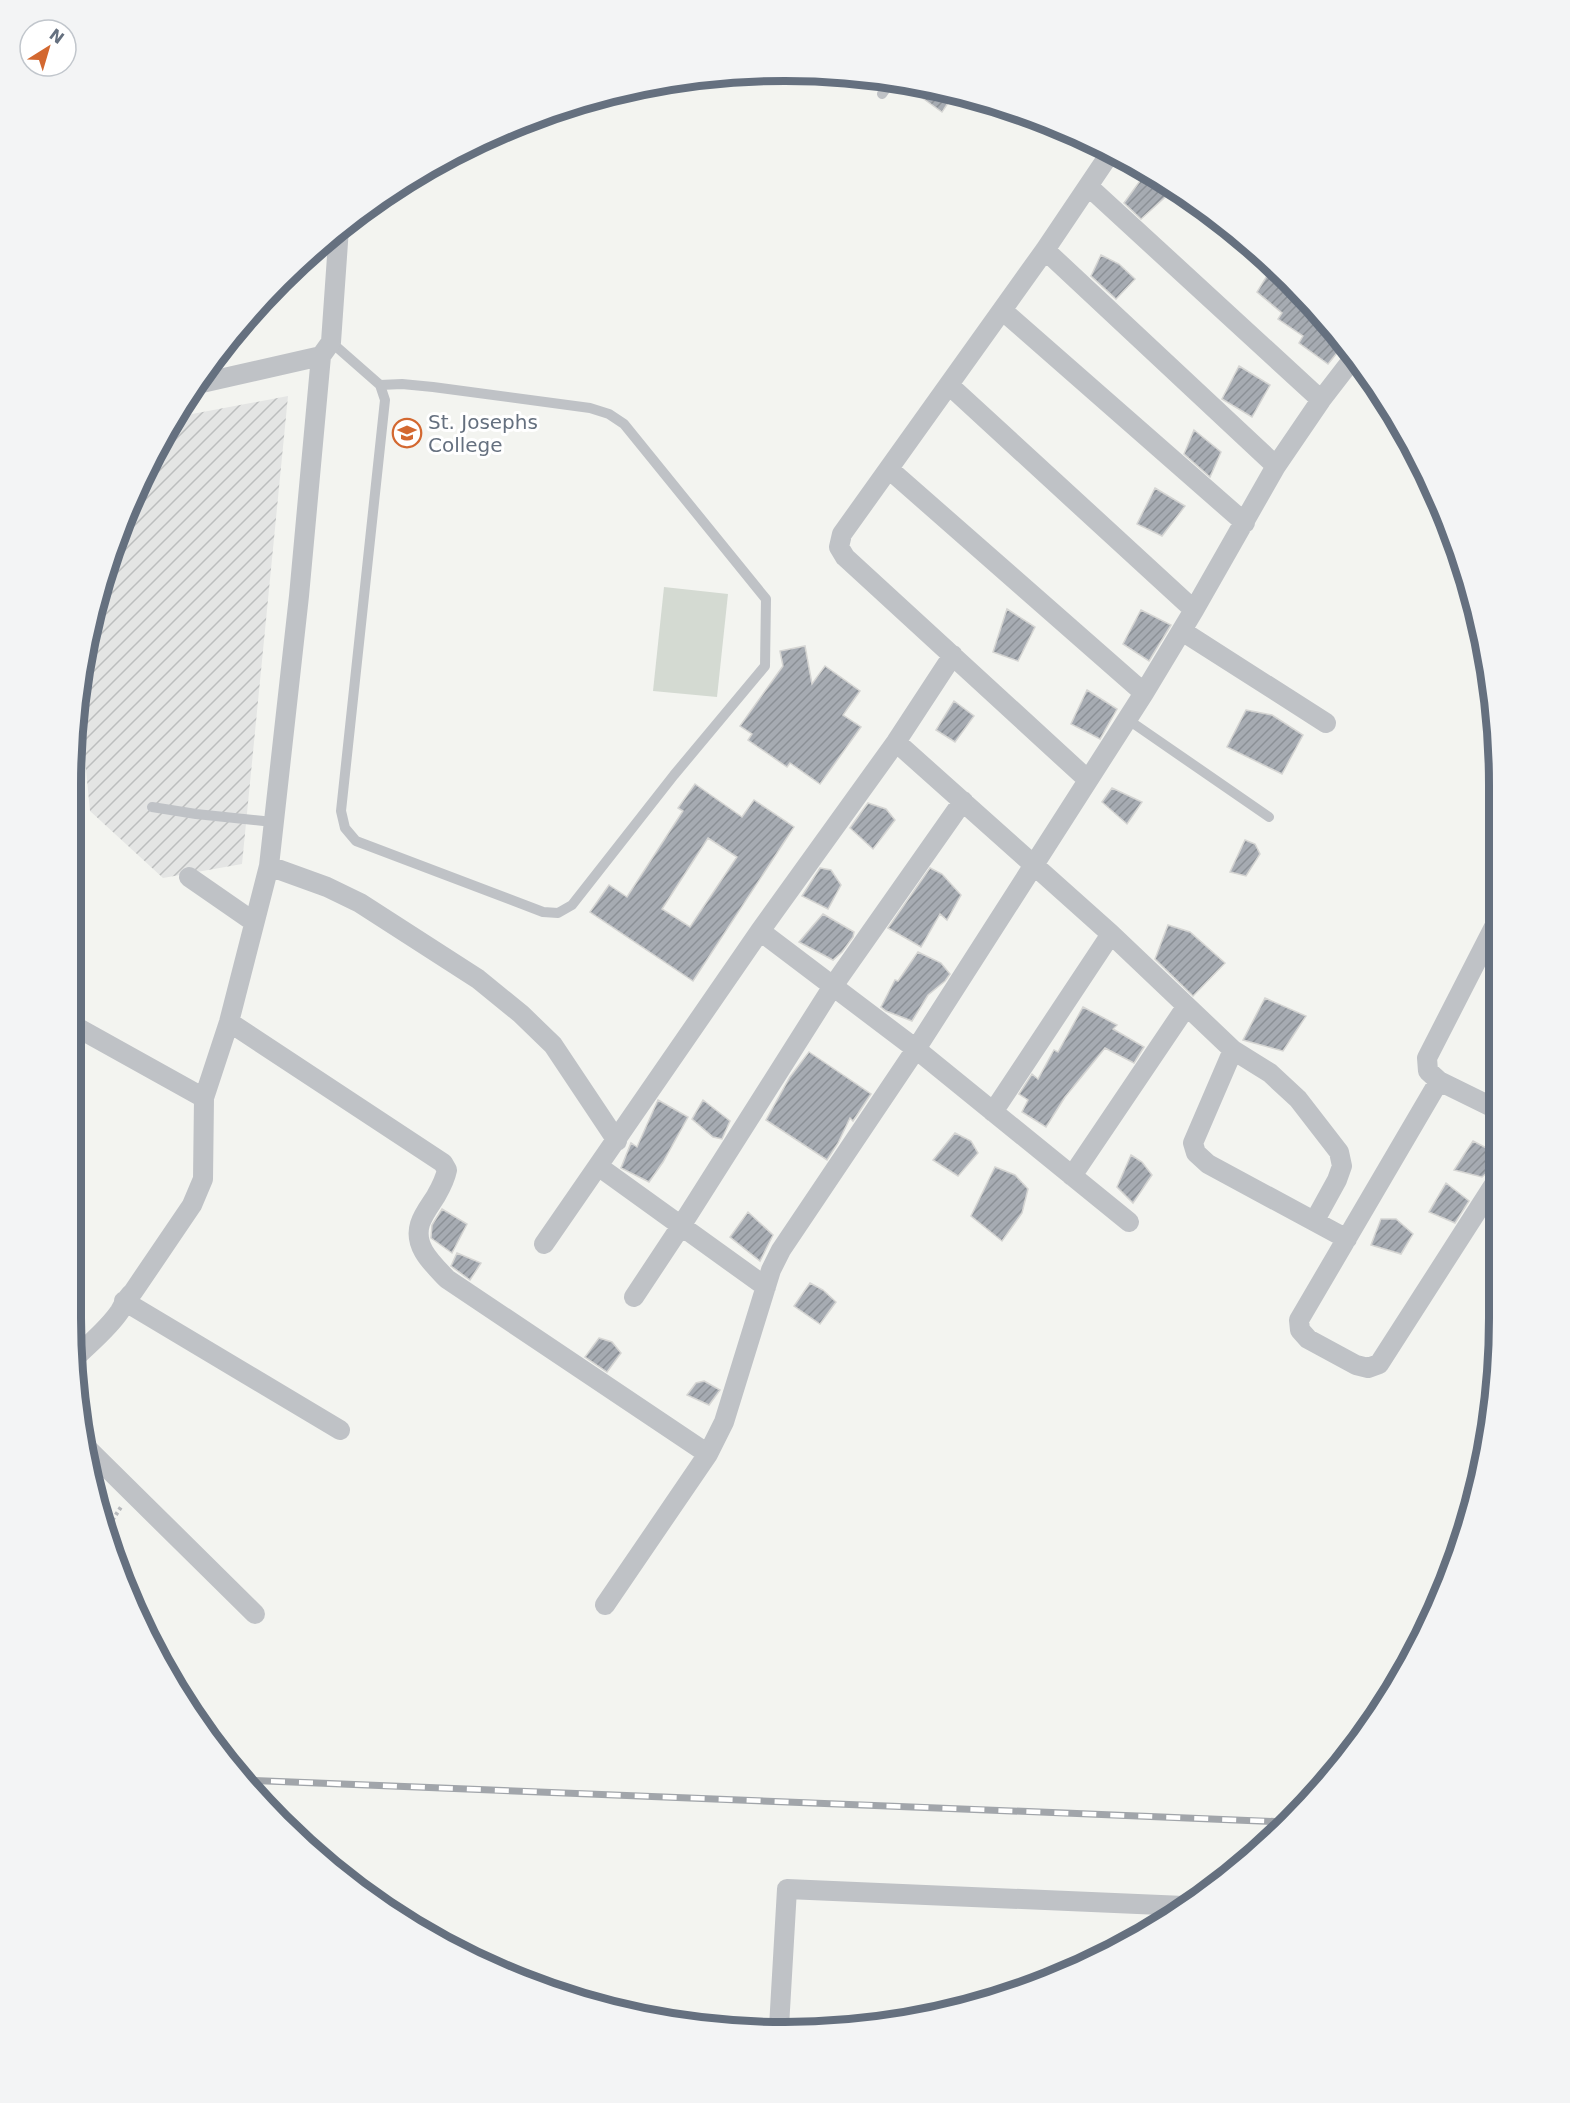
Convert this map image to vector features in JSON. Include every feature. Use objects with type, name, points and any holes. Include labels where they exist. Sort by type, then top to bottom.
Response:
[{"type":"street","points":[[1088,780],[845,557],[839,548],[842,534],[1046,250],[1106,159]]},
{"type":"street","points":[[1088,186],[1320,400]]},
{"type":"street","points":[[82,1350],[113,1319],[124,1301],[134,1292],[192,1205],[202,1179],[204,1098],[229,1022],[269,866],[338,242]]},
{"type":"street","points":[[1046,250],[1276,466]]},
{"type":"street","points":[[1002,310],[1245,523]]},
{"type":"street","points":[[208,382],[326,349]]},
{"type":"street","points":[[605,1605],[708,1454],[724,1422],[771,1270],[781,1250],[916,1050],[1144,693],[1245,523],[1276,466],[1320,400],[1351,366]]},
{"type":"street","points":[[949,385],[1194,610]]},
{"type":"street","points":[[890,470],[1144,693]]},
{"type":"street","points":[[1182,631],[1326,723]]},
{"type":"street","points":[[544,1244],[760,931],[896,742],[952,656]]},
{"type":"street","points":[[896,742],[1111,934],[1233,1050],[1270,1073],[1291,1092],[1339,1152],[1342,1166],[1314,1220]]},
{"type":"street","points":[[634,1297],[832,986],[963,801]]},
{"type":"street","points":[[269,866],[327,887],[360,903],[478,979],[521,1014],[553,1045],[617,1141]]},
{"type":"street","points":[[189,877],[254,922]]},
{"type":"street","points":[[760,931],[916,1050],[1130,1222]]},
{"type":"street","points":[[993,1112],[1111,934]]},
{"type":"street","points":[[1489,937],[1426,1058],[1428,1071],[1440,1082],[1489,1106]]},
{"type":"street","points":[[1072,1176],[1186,1007]]},
{"type":"street","points":[[229,1022],[443,1163],[447,1170],[445,1180],[420,1222],[418,1235],[429,1260],[447,1279],[708,1454]]},
{"type":"street","points":[[81,1030],[204,1098]]},
{"type":"street","points":[[1233,1050],[1193,1143],[1196,1153],[1208,1164],[1347,1239]]},
{"type":"street","points":[[1440,1082],[1299,1320],[1300,1330],[1308,1339],[1356,1365],[1368,1368],[1379,1364],[1489,1192]]},
{"type":"street","points":[[598,1166],[766,1287]]},
{"type":"street","points":[[124,1301],[340,1430]]},
{"type":"street","points":[[95,1456],[255,1614]]},
{"type":"street","points":[[779,2022],[787,1889],[1172,1905]]},
{"type":"lane","points":[[882,94],[886,89]]},
{"type":"lane","points":[[326,349],[380,384],[433,387],[556,403],[590,408],[609,414],[624,424],[766,599],[765,666],[674,775],[572,905],[558,913],[543,912],[356,841],[345,828],[341,811],[385,400],[380,384]]},
{"type":"lane","points":[[1127,719],[1269,817]]},
{"type":"lane","points":[[152,807],[273,822]]},
{"type":"path","points":[[111,1522],[131,1492]]},
{"type":"shaded area","points":[[288,396],[242,864],[163,878],[90,811],[83,739],[87,693],[95,648],[118,559],[154,474],[187,415]]},
{"type":"shaded area","points":[[664,587],[728,594],[717,697],[653,691]]},
{"type":"building","points":[[917,94],[949,101],[942,112]]},
{"type":"building","points":[[1142,178],[1168,195],[1141,219],[1124,203]]},
{"type":"building","points":[[1101,255],[1119,264],[1135,279],[1116,299],[1091,276]]},
{"type":"building","points":[[1268,274],[1283,287],[1339,350],[1328,364],[1299,343],[1303,336],[1278,319],[1282,313],[1257,292]]},
{"type":"building","points":[[1239,366],[1270,385],[1252,417],[1222,399]]},
{"type":"building","points":[[1194,430],[1221,452],[1210,477],[1184,454]]},
{"type":"building","points":[[1155,488],[1185,506],[1162,536],[1137,524]]},
{"type":"building","points":[[1007,609],[1035,627],[1018,661],[993,652]]},
{"type":"building","points":[[1141,610],[1171,625],[1149,661],[1123,644]]},
{"type":"building","points":[[805,646],[812,684],[825,666],[860,691],[843,715],[861,727],[820,784],[790,763],[787,767],[748,740],[752,734],[740,726],[783,666],[780,651]]},
{"type":"building","points":[[1087,690],[1117,709],[1100,739],[1071,724]]},
{"type":"building","points":[[954,701],[974,716],[955,742],[936,730]]},
{"type":"building","points":[[1246,710],[1272,715],[1303,735],[1282,774],[1227,747]]},
{"type":"building","points":[[695,784],[742,817],[754,800],[794,827],[693,981],[590,912],[609,885],[627,897],[683,811],[678,808]],"holes":[[[708,838],[737,857],[690,927],[662,909]]]},
{"type":"building","points":[[1112,788],[1142,802],[1127,824],[1102,802]]},
{"type":"building","points":[[868,803],[886,809],[895,820],[873,849],[850,828]]},
{"type":"building","points":[[1245,840],[1255,844],[1260,854],[1246,876],[1230,872]]},
{"type":"building","points":[[820,868],[831,870],[841,885],[828,909],[802,896]]},
{"type":"building","points":[[930,868],[942,874],[961,895],[947,920],[940,914],[921,947],[888,928]]},
{"type":"building","points":[[823,914],[854,932],[842,952],[833,960],[799,942]]},
{"type":"building","points":[[1168,925],[1190,932],[1225,963],[1193,996],[1155,959]]},
{"type":"building","points":[[918,952],[941,963],[950,974],[928,995],[912,1021],[881,1007],[895,980],[898,981]]},
{"type":"building","points":[[1265,998],[1306,1016],[1283,1051],[1243,1040]]},
{"type":"building","points":[[1083,1007],[1117,1025],[1113,1029],[1144,1047],[1134,1063],[1105,1048],[1065,1097],[1046,1127],[1022,1112],[1028,1100],[1019,1094],[1032,1074],[1038,1079],[1054,1050],[1058,1052]]},
{"type":"building","points":[[809,1052],[871,1094],[853,1121],[850,1118],[827,1160],[766,1120],[790,1077]]},
{"type":"building","points":[[658,1100],[688,1117],[649,1182],[621,1168],[631,1143],[637,1147]]},
{"type":"building","points":[[703,1100],[730,1121],[722,1139],[713,1137],[692,1119]]},
{"type":"building","points":[[955,1133],[971,1141],[978,1153],[958,1176],[933,1160]]},
{"type":"building","points":[[1473,1141],[1489,1149],[1489,1171],[1482,1177],[1454,1170]]},
{"type":"building","points":[[1131,1155],[1142,1162],[1152,1175],[1133,1203],[1117,1187]]},
{"type":"building","points":[[995,1167],[1015,1175],[1028,1189],[1022,1213],[1002,1241],[971,1216]]},
{"type":"building","points":[[1446,1183],[1469,1201],[1455,1223],[1429,1212]]},
{"type":"building","points":[[442,1209],[467,1224],[452,1253],[431,1238],[432,1225]]},
{"type":"building","points":[[748,1212],[773,1235],[760,1261],[730,1237]]},
{"type":"building","points":[[1381,1219],[1396,1219],[1413,1234],[1401,1254],[1371,1245]]},
{"type":"building","points":[[457,1253],[481,1263],[470,1280],[451,1266]]},
{"type":"building","points":[[810,1283],[823,1290],[836,1302],[820,1324],[794,1306]]},
{"type":"building","points":[[599,1338],[612,1342],[621,1353],[607,1372],[585,1357]]},
{"type":"building","points":[[704,1381],[720,1390],[709,1405],[687,1395],[696,1383]]},
{"type":"railway","points":[[255,1780],[1277,1822]]},
{"type":"place","name":"St. Josephs College","points":[[407,433]]}]
